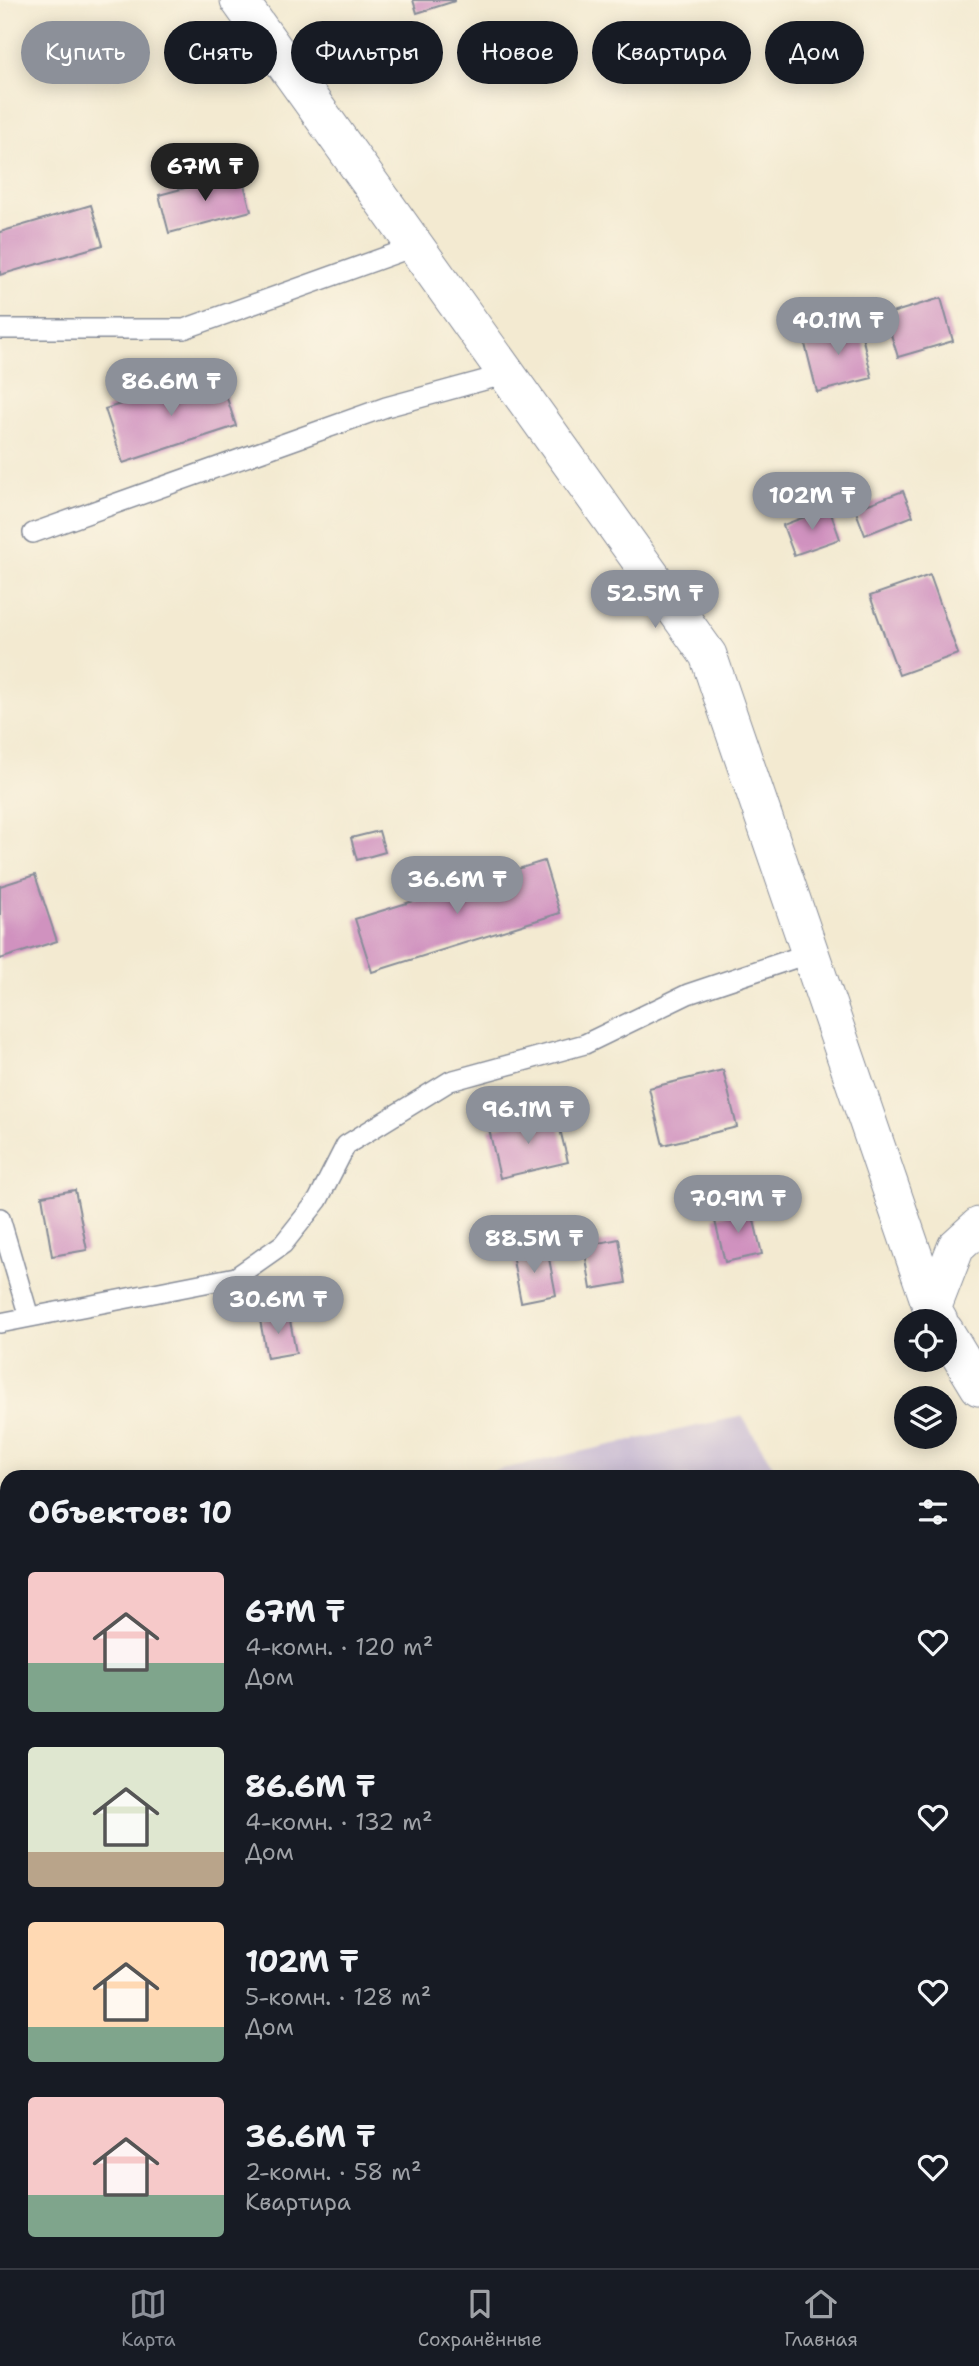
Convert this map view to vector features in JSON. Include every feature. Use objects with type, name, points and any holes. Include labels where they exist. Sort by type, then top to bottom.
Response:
[{"type":"street","points":[[239,0],[708,655],[935,1309]]},
{"type":"street","points":[[942,1309],[956,1247],[979,1226]]},
{"type":"street","points":[[957,1350],[979,1387]]},
{"type":"lane","points":[[0,329],[184,329],[416,246]]},
{"type":"lane","points":[[33,533],[386,407],[507,374]]},
{"type":"lane","points":[[0,1323],[236,1277],[282,1244],[290,1235],[318,1200],[346,1144],[450,1081],[585,1044],[688,994],[810,953]]},
{"type":"lane","points":[[0,1218],[29,1317]]},
{"type":"shaded area","points":[[742,1416],[776,1470],[498,1470]]},
{"type":"building","points":[[413,0],[455,0],[455,1],[417,13]]},
{"type":"building","points":[[241,173],[251,211],[169,233],[159,195]]},
{"type":"building","points":[[91,205],[103,245],[0,275],[0,232]]},
{"type":"building","points":[[941,298],[953,341],[898,357],[885,315]]},
{"type":"building","points":[[859,323],[872,378],[817,392],[803,336]]},
{"type":"building","points":[[219,373],[236,426],[123,463],[105,409]]},
{"type":"building","points":[[903,491],[913,516],[865,535],[855,509]]},
{"type":"building","points":[[829,508],[840,539],[794,555],[783,525]]},
{"type":"building","points":[[930,575],[958,654],[899,675],[870,596]]},
{"type":"building","points":[[379,831],[385,852],[357,860],[351,838]]},
{"type":"building","points":[[544,861],[560,913],[372,972],[355,919]]},
{"type":"building","points":[[35,875],[57,941],[0,959],[0,886]]},
{"type":"building","points":[[723,1070],[737,1127],[663,1145],[649,1088]]},
{"type":"building","points":[[556,1113],[568,1162],[500,1178],[489,1129]]},
{"type":"building","points":[[75,1190],[87,1250],[52,1256],[42,1196]]},
{"type":"building","points":[[751,1208],[762,1254],[725,1262],[714,1217]]},
{"type":"building","points":[[619,1239],[626,1283],[591,1289],[584,1246]]},
{"type":"building","points":[[547,1248],[556,1295],[521,1302],[512,1255]]},
{"type":"building","points":[[289,1315],[296,1353],[267,1358],[260,1320]]}]
